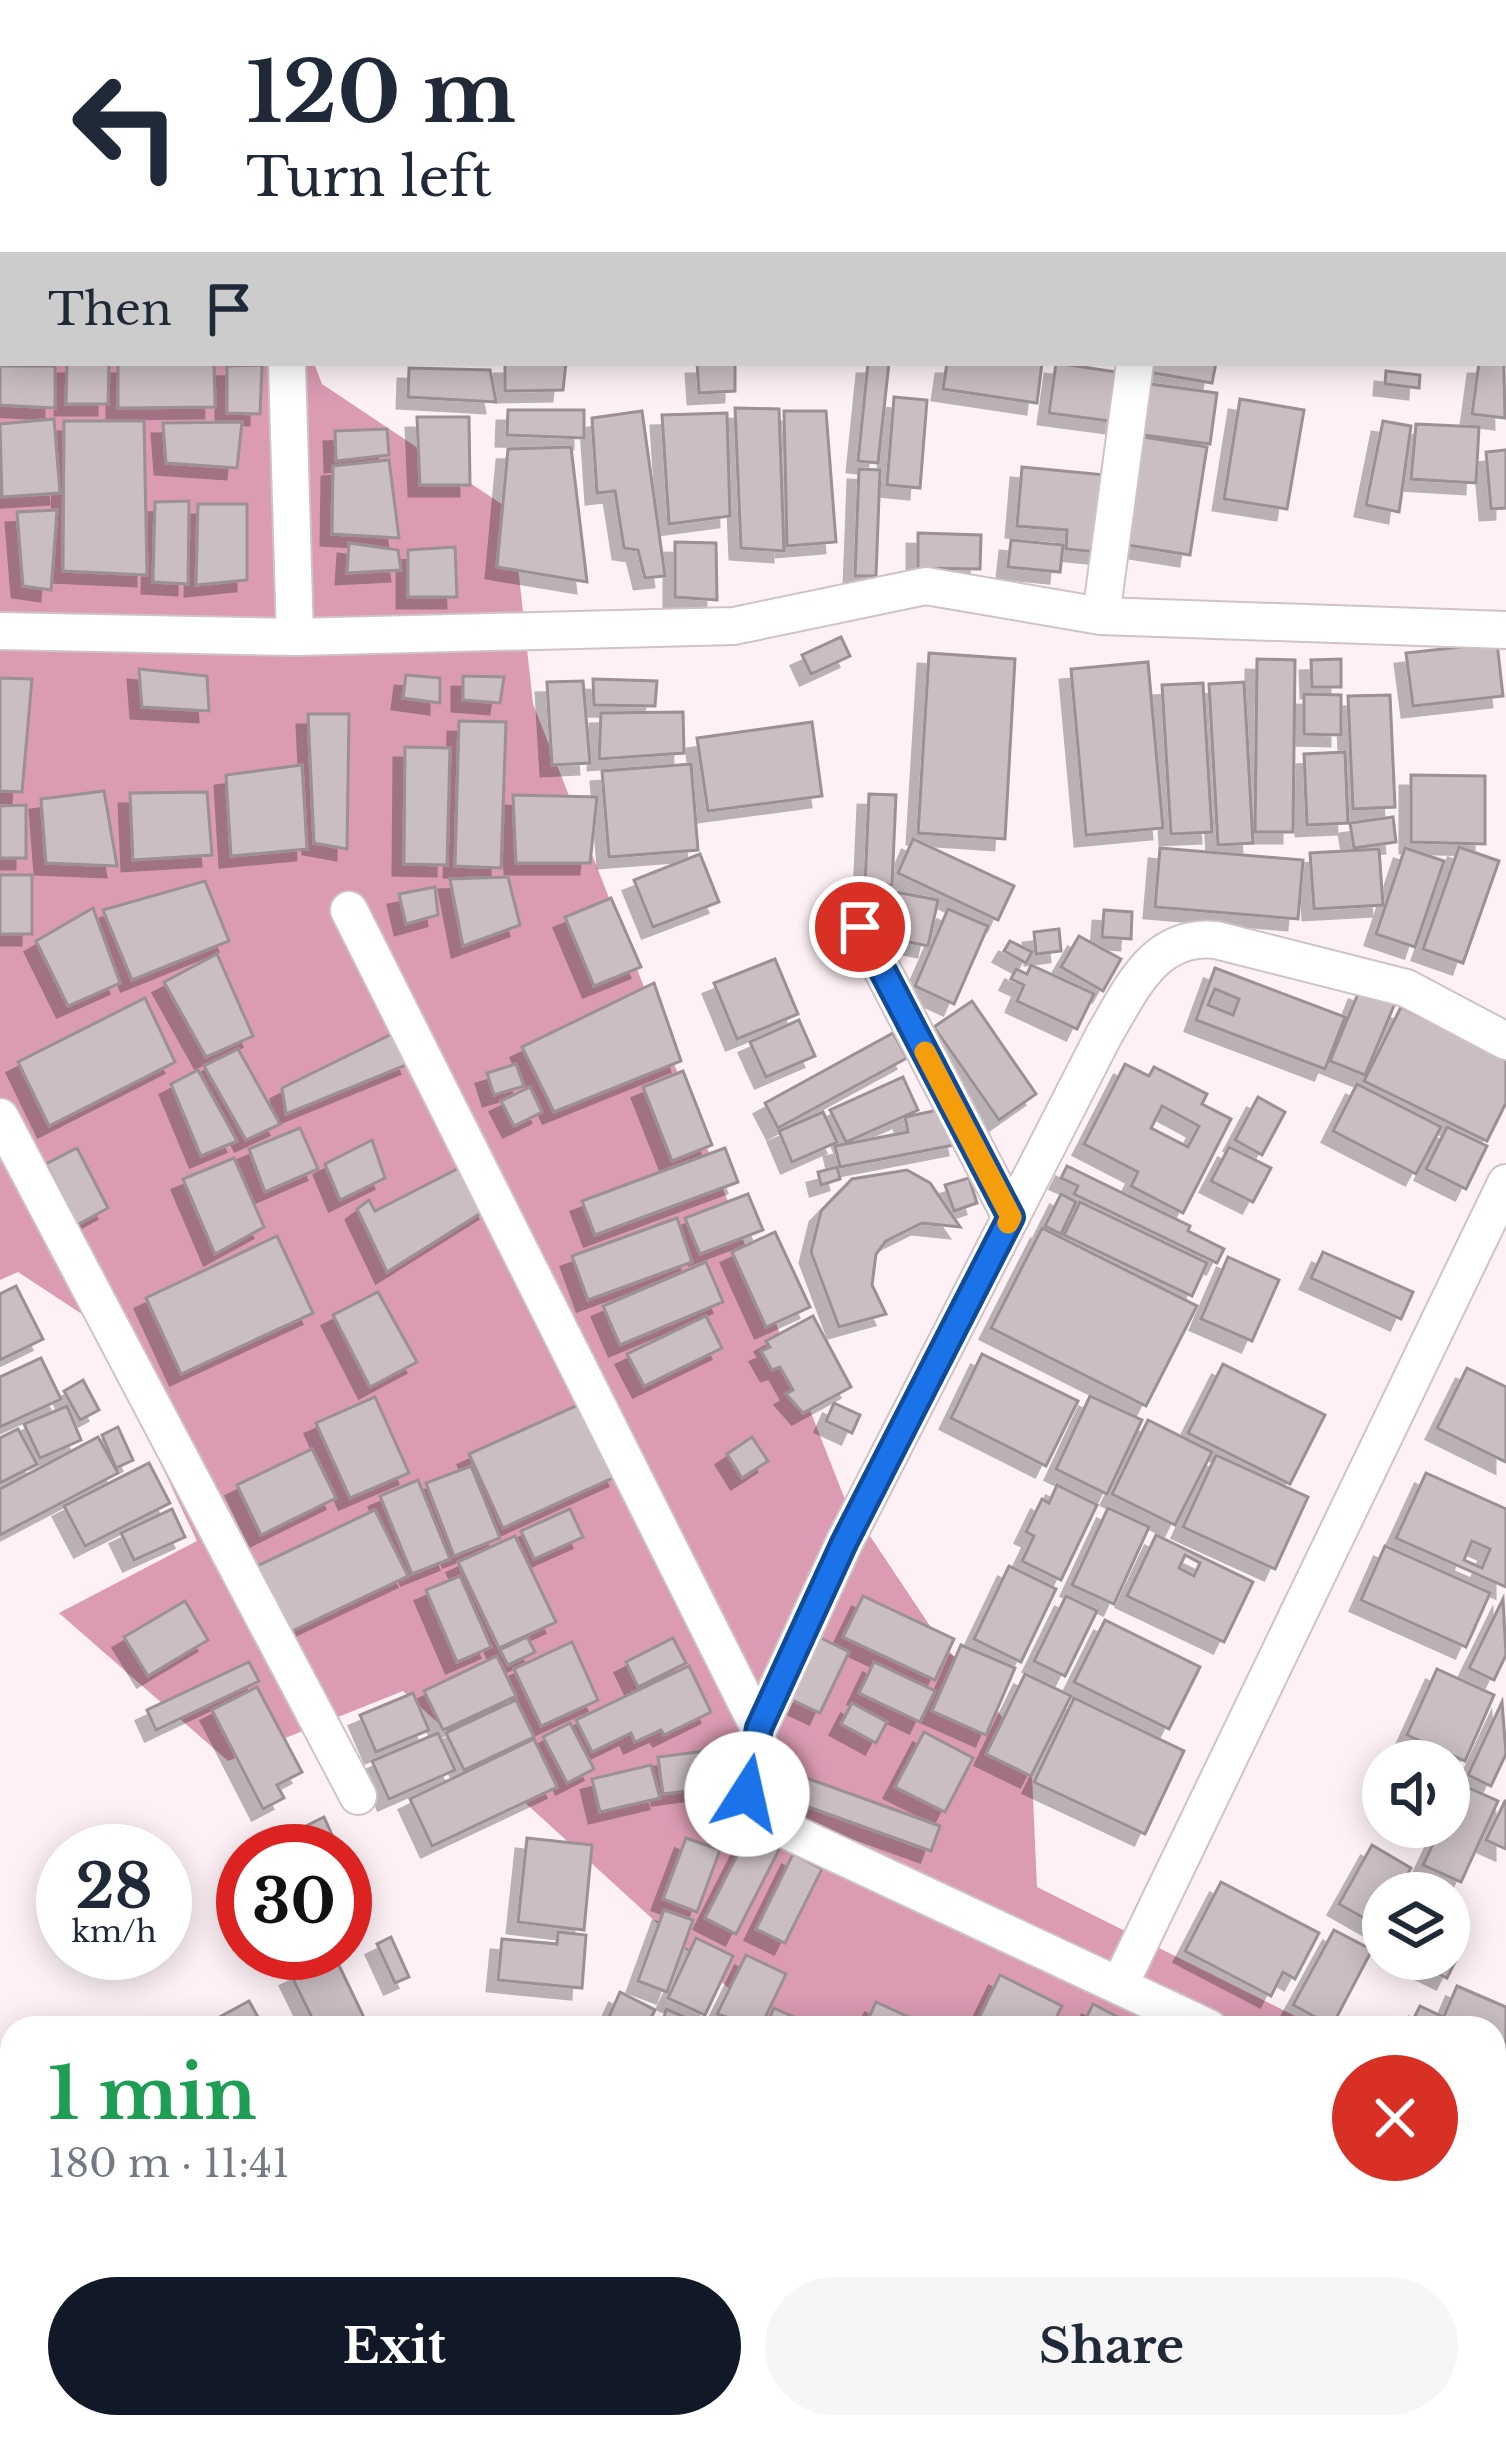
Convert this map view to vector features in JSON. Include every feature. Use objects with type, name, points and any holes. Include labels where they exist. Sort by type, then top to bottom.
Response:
[{"type":"street","points":[[287,366],[295,637]]},
{"type":"street","points":[[1101,616],[1135,366]]},
{"type":"street","points":[[0,631],[295,637],[734,626],[926,586],[1101,616],[1506,630]]},
{"type":"street","points":[[349,910],[759,1728]]},
{"type":"street","points":[[860,927],[1011,1217]]},
{"type":"street","points":[[1183,2016],[760,1818],[747,1794],[759,1728],[844,1543],[1011,1217],[1133,986],[1170,946],[1191,938],[1406,988],[1506,1041]]},
{"type":"street","points":[[0,1117],[358,1796]]},
{"type":"street","points":[[1119,1987],[1506,1184]]},
{"type":"shaded area","points":[[0,366],[315,366],[322,384],[512,511],[533,704],[844,1497],[934,1632],[1031,1753],[1037,1887],[1295,2016],[759,2016],[403,1691],[228,1761],[59,1613],[197,1541],[94,1322],[18,1272],[0,1280]]},
{"type":"building","points":[[0,366],[55,366],[55,408],[0,405]]},
{"type":"building","points":[[67,366],[109,366],[108,404],[66,404]]},
{"type":"building","points":[[118,366],[214,366],[215,407],[118,408]]},
{"type":"building","points":[[227,366],[262,366],[260,414],[227,413]]},
{"type":"building","points":[[505,366],[566,366],[563,390],[505,391]]},
{"type":"building","points":[[697,366],[735,366],[735,391],[699,393]]},
{"type":"building","points":[[868,366],[889,366],[878,463],[858,461]]},
{"type":"building","points":[[947,366],[1042,366],[1037,403],[943,389]]},
{"type":"building","points":[[1056,366],[1123,373],[1117,422],[1049,413]]},
{"type":"building","points":[[1143,366],[1215,366],[1212,383],[1142,371]]},
{"type":"building","points":[[1479,366],[1504,366],[1505,418],[1472,414]]},
{"type":"building","points":[[409,368],[490,370],[496,402],[408,397]]},
{"type":"building","points":[[1386,371],[1420,375],[1419,388],[1385,384]]},
{"type":"building","points":[[1143,383],[1217,393],[1210,444],[1137,434]]},
{"type":"building","points":[[894,397],[927,400],[920,488],[887,485]]},
{"type":"building","points":[[1240,399],[1304,410],[1287,509],[1224,499]]},
{"type":"building","points":[[735,408],[779,409],[784,551],[741,548]]},
{"type":"building","points":[[508,410],[584,410],[584,438],[507,435]]},
{"type":"building","points":[[642,411],[665,576],[645,578],[638,550],[624,548],[615,491],[597,493],[592,418]]},
{"type":"building","points":[[784,411],[826,411],[836,542],[787,546]]},
{"type":"building","points":[[727,413],[730,516],[669,524],[662,415]]},
{"type":"building","points":[[417,417],[469,417],[470,485],[420,485]]},
{"type":"building","points":[[54,419],[60,493],[2,497],[0,424]]},
{"type":"building","points":[[64,421],[144,421],[147,575],[63,571]]},
{"type":"building","points":[[1383,421],[1411,426],[1399,512],[1366,505]]},
{"type":"building","points":[[242,422],[237,468],[166,463],[163,423]]},
{"type":"building","points":[[1416,424],[1479,427],[1476,483],[1411,479]]},
{"type":"building","points":[[387,429],[389,455],[336,461],[335,431]]},
{"type":"building","points":[[1137,436],[1207,447],[1190,555],[1121,544]]},
{"type":"building","points":[[571,447],[587,582],[497,567],[508,449]]},
{"type":"building","points":[[1506,450],[1506,508],[1491,509],[1486,452]]},
{"type":"building","points":[[389,460],[399,538],[332,534],[333,466]]},
{"type":"building","points":[[1022,467],[1106,475],[1099,552],[1066,549],[1067,530],[1017,526]]},
{"type":"building","points":[[859,469],[880,470],[876,576],[855,576]]},
{"type":"building","points":[[189,501],[188,584],[153,582],[155,502]]},
{"type":"building","points":[[198,504],[247,504],[247,580],[196,585]]},
{"type":"building","points":[[57,510],[51,590],[23,586],[17,512]]},
{"type":"building","points":[[918,533],[981,535],[980,569],[918,568]]},
{"type":"building","points":[[1011,540],[1063,545],[1060,572],[1008,567]]},
{"type":"building","points":[[675,542],[716,543],[717,600],[675,597]]},
{"type":"building","points":[[349,543],[398,550],[401,570],[347,573]]},
{"type":"building","points":[[455,547],[457,597],[408,597],[408,550]]},
{"type":"building","points":[[841,637],[850,656],[811,674],[802,655]]},
{"type":"building","points":[[1497,643],[1503,696],[1413,706],[1406,653]]},
{"type":"building","points":[[929,653],[1015,659],[1005,839],[918,833]]},
{"type":"building","points":[[1257,659],[1295,660],[1293,832],[1255,832]]},
{"type":"building","points":[[1341,659],[1341,687],[1312,687],[1311,660]]},
{"type":"building","points":[[1148,662],[1163,828],[1086,835],[1071,669]]},
{"type":"building","points":[[139,669],[207,676],[209,711],[142,707]]},
{"type":"building","points":[[406,675],[440,678],[440,703],[403,698]]},
{"type":"building","points":[[463,676],[504,677],[500,703],[463,700]]},
{"type":"building","points":[[0,678],[32,679],[22,792],[0,791]]},
{"type":"building","points":[[593,679],[657,681],[655,706],[594,705]]},
{"type":"building","points":[[583,681],[590,763],[552,765],[547,682]]},
{"type":"building","points":[[1244,682],[1253,843],[1218,845],[1209,684]]},
{"type":"building","points":[[1203,683],[1212,832],[1171,834],[1162,685]]},
{"type":"building","points":[[1304,694],[1341,695],[1341,735],[1304,734]]},
{"type":"building","points":[[1390,695],[1395,807],[1353,809],[1348,696]]},
{"type":"building","points":[[683,712],[684,753],[599,759],[601,713]]},
{"type":"building","points":[[308,714],[349,714],[347,849],[314,843]]},
{"type":"building","points":[[459,721],[506,722],[501,868],[455,866]]},
{"type":"building","points":[[812,722],[822,796],[708,811],[697,738]]},
{"type":"building","points":[[405,747],[450,748],[447,865],[404,864]]},
{"type":"building","points":[[1345,752],[1348,823],[1307,825],[1304,754]]},
{"type":"building","points":[[691,764],[698,850],[609,857],[602,771]]},
{"type":"building","points":[[302,765],[307,849],[231,856],[226,775]]},
{"type":"building","points":[[1411,775],[1485,776],[1485,844],[1411,842]]},
{"type":"building","points":[[104,791],[117,866],[46,863],[41,799]]},
{"type":"building","points":[[207,792],[212,855],[133,860],[130,793]]},
{"type":"building","points":[[869,794],[896,795],[892,885],[865,884]]},
{"type":"building","points":[[513,795],[597,797],[590,863],[516,863]]},
{"type":"building","points":[[26,805],[26,858],[0,858],[0,806]]},
{"type":"building","points":[[1393,817],[1396,842],[1354,848],[1350,823]]},
{"type":"building","points":[[913,839],[1014,886],[998,920],[898,873]]},
{"type":"building","points":[[1459,847],[1499,861],[1463,963],[1423,949]]},
{"type":"building","points":[[1160,848],[1303,860],[1298,919],[1155,907]]},
{"type":"building","points":[[1405,848],[1444,861],[1415,947],[1376,934]]},
{"type":"building","points":[[1379,849],[1383,905],[1314,909],[1310,853]]},
{"type":"building","points":[[700,854],[719,902],[653,927],[634,880]]},
{"type":"building","points":[[0,875],[32,875],[32,934],[0,934]]},
{"type":"building","points":[[508,877],[520,925],[463,946],[450,879]]},
{"type":"building","points":[[205,881],[229,941],[132,980],[103,910]]},
{"type":"building","points":[[435,887],[438,915],[406,924],[399,894]]},
{"type":"building","points":[[890,891],[938,900],[928,946],[880,936]]},
{"type":"building","points":[[611,898],[641,967],[594,986],[565,917]]},
{"type":"building","points":[[93,908],[120,983],[68,1006],[36,941]]},
{"type":"building","points":[[948,909],[988,926],[954,1004],[915,986]]},
{"type":"building","points":[[1104,910],[1132,912],[1131,939],[1102,937]]},
{"type":"building","points":[[1059,929],[1061,951],[1036,954],[1034,932]]},
{"type":"building","points":[[1079,936],[1121,959],[1103,991],[1061,967]]},
{"type":"building","points":[[1010,941],[1032,952],[1026,963],[1004,951]]},
{"type":"building","points":[[217,954],[253,1036],[206,1057],[164,982]]},
{"type":"building","points":[[775,959],[798,1014],[737,1039],[714,983]]},
{"type":"building","points":[[1031,965],[1094,994],[1077,1029],[1017,1001],[1024,985],[1011,979],[1016,969],[1027,974]]},
{"type":"building","points":[[1215,968],[1345,1017],[1325,1069],[1196,1020]],"holes":[[[1215,989],[1239,999],[1233,1015],[1208,1005]]]},
{"type":"building","points":[[654,983],[681,1061],[554,1112],[522,1047]]},
{"type":"building","points":[[1360,989],[1395,1003],[1365,1075],[1330,1061]]},
{"type":"building","points":[[145,998],[175,1062],[49,1126],[18,1062]]},
{"type":"building","points":[[972,1001],[1036,1094],[999,1120],[934,1027]]},
{"type":"building","points":[[1401,1007],[1506,1059],[1506,1103],[1487,1141],[1364,1081]]},
{"type":"building","points":[[799,1020],[815,1056],[766,1077],[750,1042]]},
{"type":"building","points":[[398,1031],[411,1063],[286,1114],[282,1088]]},
{"type":"building","points":[[893,1033],[907,1058],[778,1128],[765,1103]]},
{"type":"building","points":[[238,1049],[280,1124],[246,1140],[204,1066]]},
{"type":"building","points":[[516,1064],[524,1086],[494,1095],[487,1073]]},
{"type":"building","points":[[1125,1064],[1149,1076],[1154,1067],[1207,1094],[1202,1104],[1231,1119],[1183,1213],[1131,1186],[1138,1172],[1084,1144]],"holes":[[[1162,1106],[1199,1126],[1188,1147],[1151,1128]]]},
{"type":"building","points":[[198,1070],[237,1141],[201,1156],[171,1084]]},
{"type":"building","points":[[683,1071],[712,1145],[672,1161],[643,1087]]},
{"type":"building","points":[[903,1077],[918,1110],[846,1142],[830,1110]]},
{"type":"building","points":[[1357,1084],[1441,1127],[1416,1174],[1333,1131]]},
{"type":"building","points":[[530,1087],[542,1112],[514,1126],[501,1101]]},
{"type":"building","points":[[1258,1097],[1285,1112],[1262,1155],[1235,1140]]},
{"type":"building","points":[[952,1107],[959,1144],[840,1167],[835,1146],[908,1132],[905,1117]]},
{"type":"building","points":[[823,1112],[837,1142],[792,1162],[779,1131]]},
{"type":"building","points":[[1447,1127],[1487,1146],[1466,1189],[1426,1169]]},
{"type":"building","points":[[300,1128],[318,1169],[265,1192],[249,1149]]},
{"type":"building","points":[[372,1140],[385,1178],[340,1200],[325,1164]]},
{"type":"building","points":[[1229,1147],[1271,1168],[1253,1202],[1211,1181]]},
{"type":"building","points":[[77,1148],[108,1208],[77,1225],[46,1164]]},
{"type":"building","points":[[725,1148],[738,1182],[595,1235],[582,1201]]},
{"type":"building","points":[[234,1158],[264,1227],[215,1254],[183,1179]]},
{"type":"building","points":[[467,1164],[489,1208],[387,1272],[357,1209],[369,1200],[375,1211]]},
{"type":"building","points":[[1067,1166],[1190,1226],[1188,1231],[1224,1249],[1217,1263],[1074,1194],[1078,1186],[1061,1178]]},
{"type":"building","points":[[837,1167],[840,1179],[821,1185],[818,1172]]},
{"type":"building","points":[[907,1170],[930,1183],[960,1227],[922,1223],[886,1241],[876,1254],[872,1285],[886,1314],[839,1327],[811,1252],[821,1211],[852,1179]]},
{"type":"building","points":[[969,1178],[977,1203],[954,1211],[945,1185]]},
{"type":"building","points":[[748,1194],[763,1230],[700,1254],[685,1218]]},
{"type":"building","points":[[1061,1194],[1076,1202],[1061,1234],[1045,1226]]},
{"type":"building","points":[[1080,1202],[1207,1263],[1192,1296],[1064,1235]]},
{"type":"building","points":[[677,1218],[692,1262],[588,1300],[572,1256]]},
{"type":"building","points":[[1042,1228],[1197,1306],[1146,1406],[991,1328]]},
{"type":"building","points":[[775,1232],[810,1307],[766,1327],[732,1252]]},
{"type":"building","points":[[277,1236],[313,1313],[181,1374],[146,1298]]},
{"type":"building","points":[[1323,1252],[1413,1292],[1401,1319],[1311,1278]]},
{"type":"building","points":[[1228,1257],[1279,1280],[1252,1341],[1201,1319]]},
{"type":"building","points":[[706,1262],[723,1302],[620,1345],[603,1306]]},
{"type":"building","points":[[16,1286],[43,1339],[0,1360],[0,1294]]},
{"type":"building","points":[[378,1292],[417,1362],[370,1387],[333,1315]]},
{"type":"building","points":[[706,1316],[722,1348],[644,1386],[627,1354]]},
{"type":"building","points":[[813,1316],[851,1387],[803,1413],[786,1394],[793,1390],[780,1367],[772,1370],[761,1351],[770,1347],[766,1341]]},
{"type":"building","points":[[982,1354],[1078,1401],[1046,1466],[951,1418]]},
{"type":"building","points":[[41,1358],[61,1399],[0,1427],[0,1377]]},
{"type":"building","points":[[1223,1364],[1325,1415],[1290,1484],[1188,1433]]},
{"type":"building","points":[[1467,1368],[1506,1387],[1506,1462],[1437,1428]]},
{"type":"building","points":[[83,1380],[99,1410],[80,1420],[64,1391]]},
{"type":"building","points":[[1090,1396],[1142,1420],[1107,1494],[1056,1469]]},
{"type":"building","points":[[375,1397],[409,1473],[350,1498],[316,1423]]},
{"type":"building","points":[[585,1402],[619,1475],[503,1528],[469,1454]]},
{"type":"building","points":[[834,1403],[860,1415],[852,1433],[826,1421]]},
{"type":"building","points":[[67,1406],[81,1440],[40,1458],[24,1424]]},
{"type":"building","points":[[1148,1420],[1212,1452],[1175,1525],[1112,1494]]},
{"type":"building","points":[[118,1427],[133,1460],[116,1468],[102,1435]]},
{"type":"building","points":[[18,1429],[37,1464],[0,1483],[0,1438]]},
{"type":"building","points":[[98,1437],[118,1473],[0,1535],[0,1489]]},
{"type":"building","points":[[752,1437],[768,1461],[742,1478],[727,1454]]},
{"type":"building","points":[[312,1449],[336,1498],[261,1535],[237,1485]]},
{"type":"building","points":[[1216,1455],[1308,1497],[1275,1569],[1183,1527]]},
{"type":"building","points":[[149,1463],[170,1503],[85,1546],[64,1506]]},
{"type":"building","points":[[471,1466],[500,1538],[454,1556],[426,1483]]},
{"type":"building","points":[[1426,1473],[1506,1509],[1506,1587],[1396,1538]],"holes":[[[1472,1541],[1490,1549],[1482,1568],[1464,1560]]]},
{"type":"building","points":[[418,1480],[450,1559],[412,1574],[380,1496]]},
{"type":"building","points":[[1057,1485],[1097,1505],[1061,1580],[1022,1561],[1034,1536],[1026,1532],[1042,1499],[1049,1503]]},
{"type":"building","points":[[1108,1508],[1149,1527],[1114,1604],[1072,1585]]},
{"type":"building","points":[[172,1509],[185,1537],[134,1560],[121,1533]]},
{"type":"building","points":[[570,1509],[583,1537],[534,1559],[521,1531]]},
{"type":"building","points":[[375,1510],[408,1576],[286,1634],[253,1568]]},
{"type":"building","points":[[1156,1535],[1253,1582],[1224,1642],[1127,1596]],"holes":[[[1185,1555],[1200,1563],[1194,1576],[1179,1568]]]},
{"type":"building","points":[[515,1536],[556,1622],[499,1648],[458,1562]]},
{"type":"building","points":[[1385,1546],[1490,1593],[1466,1647],[1361,1600]]},
{"type":"building","points":[[1009,1566],[1056,1589],[1021,1662],[974,1639]]},
{"type":"building","points":[[460,1576],[491,1647],[457,1662],[426,1590]]},
{"type":"building","points":[[863,1596],[954,1639],[935,1680],[843,1637]]},
{"type":"building","points":[[1066,1596],[1097,1611],[1065,1676],[1034,1661]]},
{"type":"building","points":[[1503,1599],[1506,1655],[1494,1680],[1469,1668]]},
{"type":"building","points":[[185,1601],[208,1640],[148,1676],[124,1637]]},
{"type":"building","points":[[1105,1620],[1200,1667],[1169,1729],[1074,1682]]},
{"type":"building","points":[[527,1637],[535,1652],[508,1665],[500,1650]]},
{"type":"building","points":[[819,1637],[849,1652],[820,1713],[790,1699]]},
{"type":"building","points":[[673,1638],[686,1663],[638,1687],[626,1662]]},
{"type":"building","points":[[572,1642],[598,1700],[541,1726],[514,1669]]},
{"type":"building","points":[[961,1645],[1015,1668],[986,1735],[932,1711]]},
{"type":"building","points":[[497,1656],[516,1696],[443,1730],[424,1691]]},
{"type":"building","points":[[249,1662],[259,1681],[156,1730],[147,1710]]},
{"type":"building","points":[[874,1662],[935,1691],[920,1722],[859,1693]]},
{"type":"building","points":[[689,1666],[711,1712],[664,1735],[661,1730],[635,1742],[631,1733],[592,1752],[576,1720]]},
{"type":"building","points":[[1437,1669],[1494,1695],[1470,1750],[1470,1740],[1418,1740],[1407,1735]]},
{"type":"building","points":[[1025,1674],[1071,1696],[1031,1776],[986,1754]]},
{"type":"building","points":[[257,1687],[302,1772],[277,1785],[284,1798],[263,1809],[212,1710]]},
{"type":"building","points":[[413,1693],[429,1730],[376,1752],[360,1715]]},
{"type":"building","points":[[1074,1698],[1184,1751],[1145,1834],[1034,1782]]},
{"type":"building","points":[[516,1700],[534,1737],[464,1770],[446,1733]]},
{"type":"building","points":[[1502,1702],[1506,1754],[1491,1786],[1470,1776]]},
{"type":"building","points":[[852,1703],[887,1722],[876,1743],[841,1724]]},
{"type":"building","points":[[570,1723],[594,1769],[567,1783],[543,1737]]},
{"type":"building","points":[[924,1732],[973,1758],[945,1812],[895,1787]]},
{"type":"building","points":[[438,1733],[455,1770],[389,1799],[372,1761]]},
{"type":"building","points":[[534,1739],[557,1787],[432,1846],[410,1799]]},
{"type":"building","points":[[713,1750],[717,1787],[663,1794],[658,1757]]},
{"type":"building","points":[[651,1765],[660,1798],[600,1812],[592,1779]]},
{"type":"building","points":[[787,1771],[940,1826],[931,1851],[778,1796]]},
{"type":"building","points":[[1470,1788],[1498,1801],[1466,1872],[1439,1872],[1423,1865],[1431,1848],[1470,1848]]},
{"type":"building","points":[[1506,1801],[1506,1849],[1486,1840]]},
{"type":"building","points":[[751,1828],[782,1844],[736,1934],[705,1918]]},
{"type":"building","points":[[527,1838],[592,1845],[584,1930],[518,1922]]},
{"type":"building","points":[[686,1838],[720,1850],[697,1912],[663,1899]]},
{"type":"building","points":[[1370,1848],[1411,1868],[1409,1872],[1362,1872],[1362,1917],[1339,1904]]},
{"type":"building","points":[[793,1854],[822,1869],[785,1943],[756,1929]]},
{"type":"building","points":[[1221,1882],[1319,1933],[1295,1979],[1283,1972],[1271,1996],[1185,1951]]},
{"type":"building","points":[[664,1910],[693,1920],[667,1992],[638,1981]]},
{"type":"building","points":[[1334,1930],[1362,1945],[1362,1969],[1337,2016],[1313,2016],[1293,2005]]},
{"type":"building","points":[[558,1932],[586,1935],[582,1988],[498,1980],[502,1939],[557,1944]]},
{"type":"building","points":[[391,1937],[409,1977],[395,1983],[377,1944]]},
{"type":"building","points":[[696,1938],[733,1956],[705,2015],[668,1998]]},
{"type":"building","points":[[746,1955],[786,1974],[766,2016],[717,2014]]},
{"type":"building","points":[[1000,1975],[1062,2006],[1057,2016],[980,2016]]},
{"type":"building","points":[[293,1980],[346,1980],[363,2016],[311,2016]]},
{"type":"building","points":[[1457,1986],[1506,2007],[1506,2016],[1444,2016]]},
{"type":"building","points":[[620,1992],[655,2010],[652,2016],[609,2016]]},
{"type":"building","points":[[249,2001],[257,2016],[221,2016]]},
{"type":"building","points":[[876,2002],[906,2016],[870,2016]]},
{"type":"building","points":[[1093,2004],[1116,2016],[1087,2016]]},
{"type":"building","points":[[1420,2006],[1441,2016],[1415,2016]]},
{"type":"slow traffic","points":[[925,1052],[1011,1217],[1008,1223]]},
{"type":"route","points":[[747,1794],[759,1728],[844,1543],[1011,1217],[860,927]]}]
